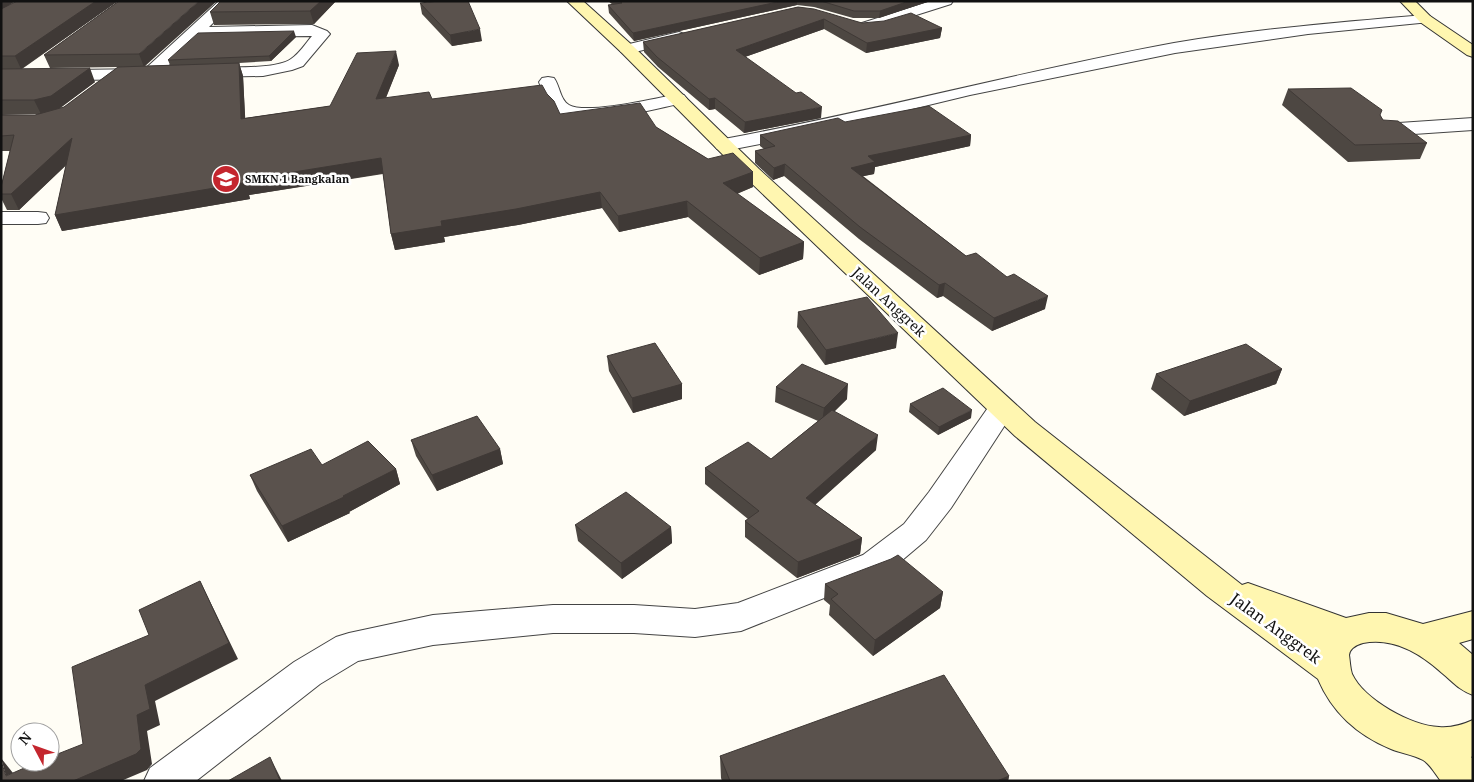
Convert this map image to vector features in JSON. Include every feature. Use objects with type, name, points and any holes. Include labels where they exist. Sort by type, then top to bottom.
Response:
[{"type":"street","points":[[149,74],[228,1]]},
{"type":"street","name":"Jalan Anggrek","points":[[575,1],[627,49],[724,145],[1025,429],[1219,587],[1332,669]]},
{"type":"street","points":[[856,25],[870,26],[946,1]]},
{"type":"street","points":[[1407,1],[1425,19],[1473,52]]},
{"type":"street","points":[[724,145],[792,132],[970,90],[1175,48],[1308,29],[1425,19]]},
{"type":"street","points":[[1,76],[149,74],[270,69],[297,63],[322,34],[312,30],[195,32]]},
{"type":"street","points":[[627,49],[692,34]]},
{"type":"street","points":[[25,76],[50,58]]},
{"type":"street","points":[[101,89],[118,74]]},
{"type":"street","points":[[548,82],[556,103],[568,112],[580,114],[603,112],[678,99]]},
{"type":"street","points":[[1384,130],[1473,124]]},
{"type":"street","points":[[1,218],[38,218]]},
{"type":"street","points":[[164,781],[307,673],[349,648],[433,630],[553,619],[634,619],[695,623],[741,616],[875,564],[915,532],[940,500],[1002,408]]},
{"type":"street","name":"Jalan Anggrek","points":[[1219,587],[1346,633]]},
{"type":"street","points":[[1421,640],[1473,626]]},
{"type":"street","points":[[1466,781],[1464,740],[1414,740],[1370,718],[1352,702],[1339,686],[1332,669],[1331,654],[1336,641],[1346,633],[1361,628],[1379,627],[1399,630],[1440,649],[1459,664],[1473,679]]},
{"type":"building","points":[[17,1],[96,1],[15,56],[1,56],[1,9]]},
{"type":"building","points":[[119,1],[199,1],[139,54],[44,55]]},
{"type":"building","points":[[221,1],[321,1],[310,11],[210,12]]},
{"type":"building","points":[[468,1],[480,29],[450,35],[420,3]]},
{"type":"building","points":[[619,1],[782,1],[633,33],[608,5],[622,3]]},
{"type":"building","points":[[821,1],[909,1],[880,11],[854,11]]},
{"type":"building","points":[[798,7],[814,9],[862,23],[884,21],[911,13],[942,28],[867,43],[824,19],[736,50],[796,93],[801,92],[822,107],[745,122],[715,98],[709,99],[657,57],[643,42]]},
{"type":"building","points":[[294,31],[269,56],[168,60],[198,33]]},
{"type":"building","points":[[396,51],[376,99],[429,92],[432,99],[542,85],[554,101],[560,114],[640,103],[656,127],[708,159],[733,153],[753,172],[723,183],[804,242],[760,258],[687,201],[618,216],[600,192],[516,209],[441,221],[442,226],[391,234],[381,158],[244,180],[244,183],[55,215],[72,138],[11,194],[1,194],[1,187],[14,135],[1,136],[1,115],[35,115],[64,107],[118,67],[239,63],[241,119],[330,106],[357,53]]},
{"type":"building","points":[[90,68],[51,96],[34,100],[1,100],[1,69]]},
{"type":"building","points":[[1351,88],[1382,110],[1380,115],[1383,120],[1398,121],[1427,143],[1355,145],[1288,89]]},
{"type":"building","points":[[929,106],[971,135],[868,156],[875,162],[851,168],[966,256],[976,253],[1007,277],[1014,274],[1048,296],[994,318],[945,283],[939,285],[860,227],[785,164],[774,168],[755,151],[775,146],[760,135],[838,118],[845,122]]},
{"type":"building","points":[[867,297],[898,333],[826,350],[798,312]]},
{"type":"building","points":[[655,343],[682,384],[632,398],[607,356]]},
{"type":"building","points":[[1246,344],[1282,369],[1190,401],[1156,374]]},
{"type":"building","points":[[802,364],[848,384],[824,408],[776,387]]},
{"type":"building","points":[[943,388],[972,410],[939,427],[910,404]]},
{"type":"building","points":[[832,410],[878,435],[806,498],[862,538],[798,562],[745,521],[759,511],[705,468],[748,442],[771,459]]},
{"type":"building","points":[[477,416],[500,449],[432,475],[411,440]]},
{"type":"building","points":[[368,441],[396,469],[344,497],[282,526],[250,475],[311,449],[322,465]]},
{"type":"building","points":[[626,492],[671,527],[621,563],[575,525]]},
{"type":"building","points":[[898,555],[943,592],[875,640],[831,599],[838,594],[825,584]]},
{"type":"building","points":[[200,581],[229,643],[145,685],[150,709],[137,715],[141,749],[136,754],[73,781],[1,781],[1,761],[6,776],[15,772],[60,772],[60,753],[83,744],[72,667],[149,635],[139,610]]},
{"type":"building","points":[[944,675],[1009,776],[997,781],[730,781],[720,756]]},
{"type":"building","points":[[270,757],[280,781],[228,781]]},
{"type":"place","name":"SMKN 1 Bangkalan","points":[[226,179]]}]
